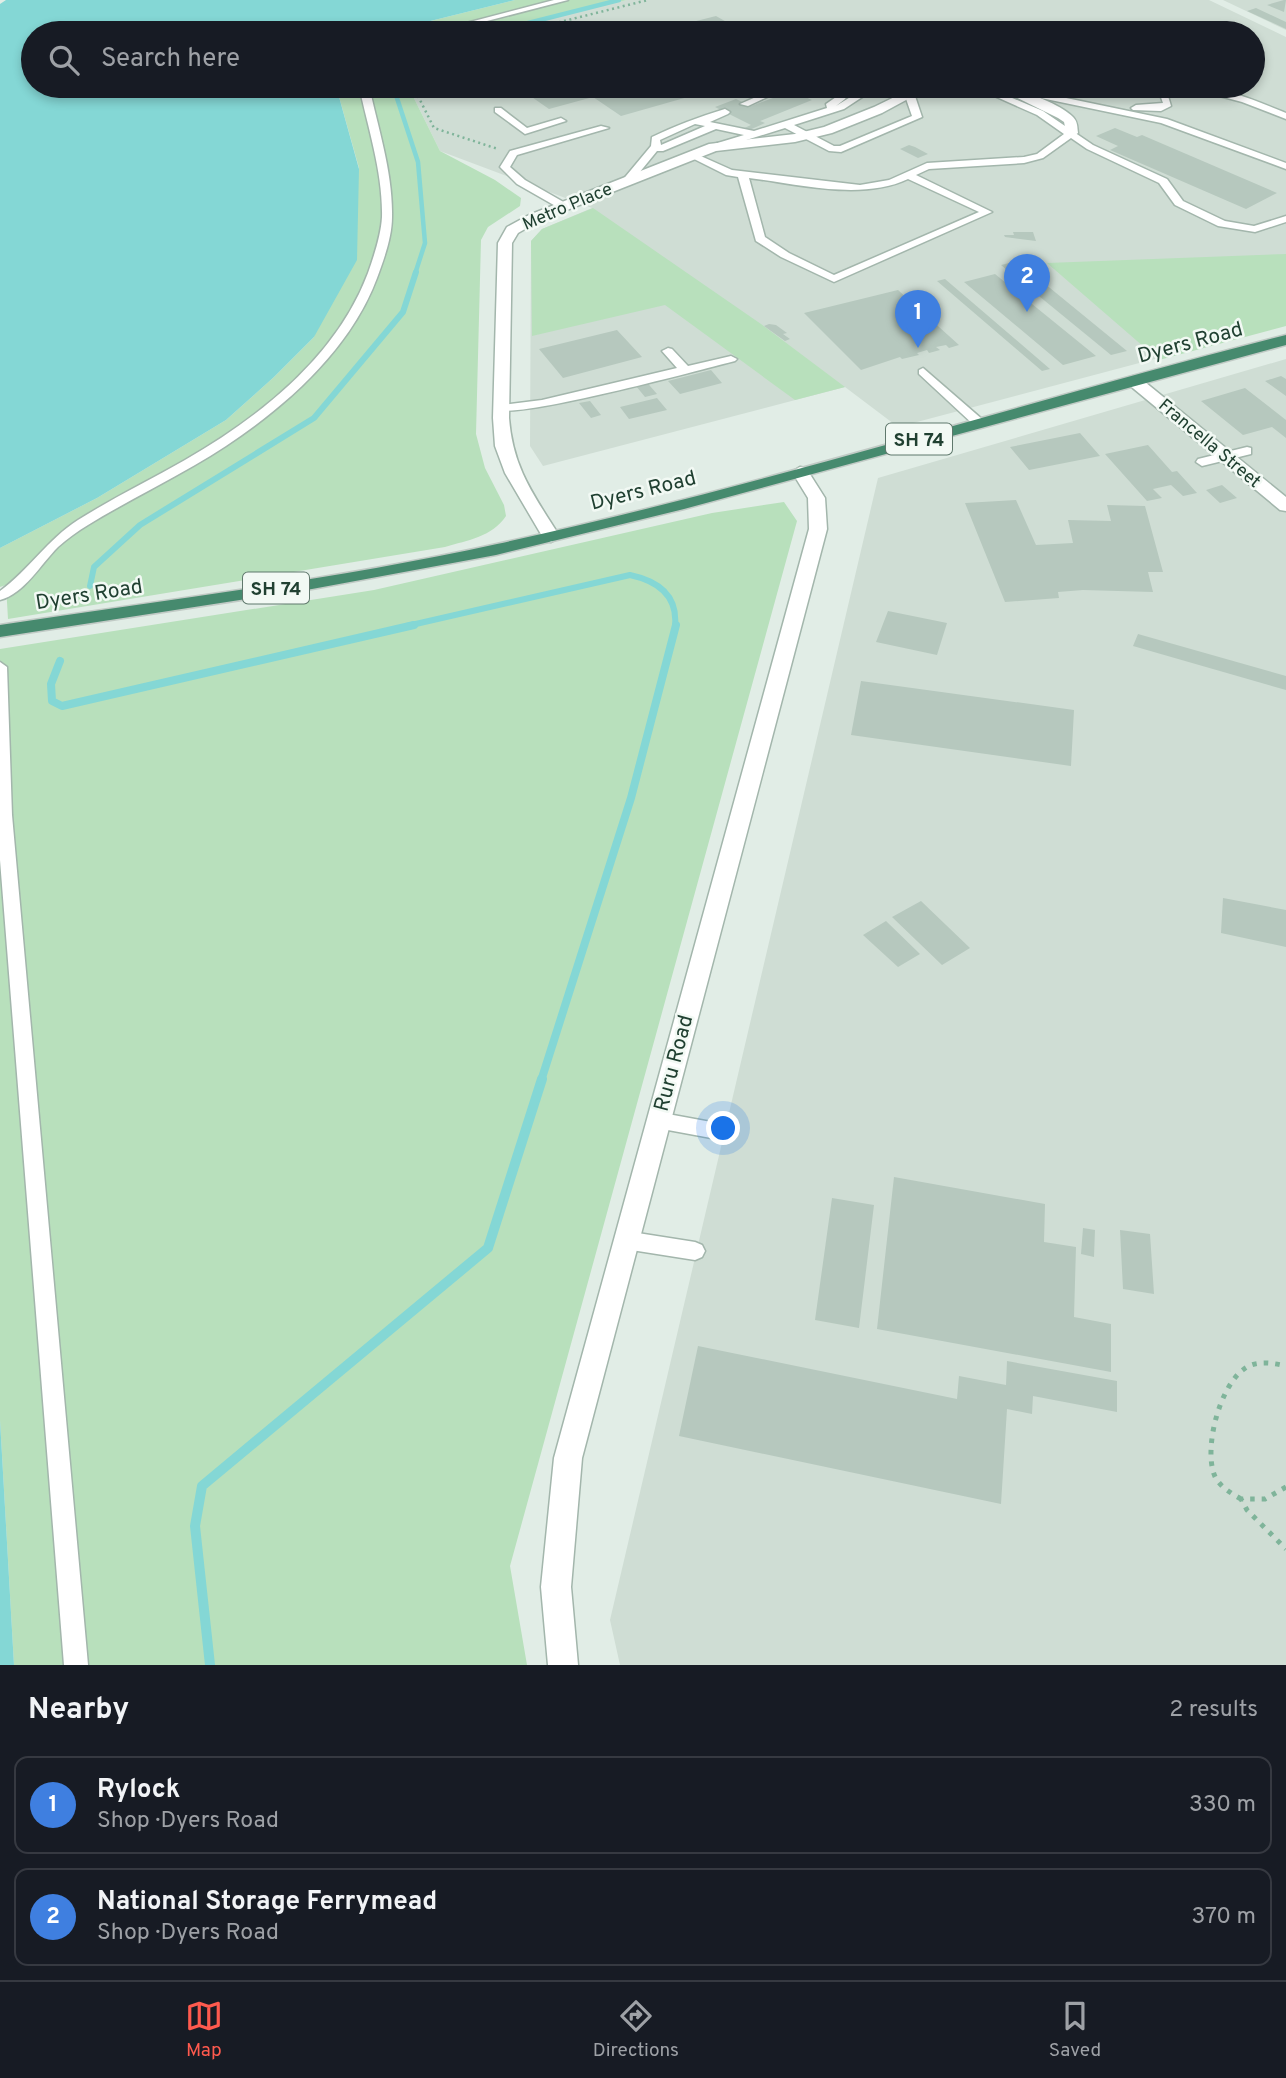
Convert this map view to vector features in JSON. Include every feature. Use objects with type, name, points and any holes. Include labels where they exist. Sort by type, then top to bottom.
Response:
[{"type":"highway","name":"Dyers Road","points":[[0,631],[312,583],[496,550],[800,472],[1286,340]]},
{"type":"street","name":"Metro Place","points":[[551,537],[509,462],[503,446],[505,243],[508,235],[521,224],[563,206],[714,147],[807,136],[878,110],[900,98]]},
{"type":"street","points":[[1025,98],[1062,115],[1070,121],[1072,133]]},
{"type":"street","name":"Francella Street","points":[[1134,381],[1286,506]]},
{"type":"street","name":"Ruru Road","points":[[563,1665],[556,1632],[557,1543],[568,1458],[818,528],[820,506],[817,495],[800,472]]},
{"type":"lane","points":[[480,21],[564,0]]},
{"type":"lane","points":[[0,596],[7,593],[55,543],[82,523],[193,461],[258,415],[308,375],[334,345],[365,295],[379,257],[387,219],[385,183],[367,98]]},
{"type":"lane","points":[[745,104],[758,98]]},
{"type":"lane","points":[[815,115],[840,98]]},
{"type":"lane","points":[[714,147],[848,104],[857,98]]},
{"type":"lane","points":[[787,124],[832,149],[850,148],[917,117],[911,98]]},
{"type":"lane","points":[[1005,98],[1040,113],[1090,147],[1163,181],[1179,203],[1222,223],[1255,229],[1286,219]]},
{"type":"lane","points":[[1054,98],[1164,121],[1286,166]]},
{"type":"lane","points":[[1105,108],[1161,108],[1168,104],[1166,98]]},
{"type":"lane","points":[[1237,98],[1286,116]]},
{"type":"lane","points":[[498,110],[545,144]]},
{"type":"lane","points":[[658,148],[655,139],[687,123],[704,121],[725,112]]},
{"type":"lane","points":[[525,131],[561,121]]},
{"type":"lane","points":[[704,121],[751,134]]},
{"type":"lane","points":[[626,182],[658,148],[716,125]]},
{"type":"lane","points":[[563,206],[521,182],[505,167],[513,153],[604,128]]},
{"type":"lane","points":[[658,148],[743,176],[860,188],[892,183],[927,166],[1024,160],[1040,156],[1072,133]]},
{"type":"lane","points":[[743,176],[760,239],[809,268],[834,279],[987,212],[907,175]]},
{"type":"lane","points":[[668,351],[685,370]]},
{"type":"lane","points":[[502,409],[542,404],[731,359]]},
{"type":"lane","points":[[923,372],[979,422]]},
{"type":"lane","points":[[1202,462],[1247,451]]},
{"type":"lane","points":[[0,667],[4,815],[76,1665]]},
{"type":"lane","points":[[657,1120],[722,1132]]},
{"type":"lane","points":[[625,1240],[695,1251]]},
{"type":"path","points":[[564,21],[648,0]]},
{"type":"path","points":[[419,98],[434,128],[513,153]]},
{"type":"path","points":[[1286,1366],[1258,1363],[1240,1373],[1227,1389],[1213,1429],[1211,1460],[1214,1475],[1226,1490],[1241,1499],[1258,1502],[1272,1499],[1286,1487]]},
{"type":"path","points":[[1241,1499],[1247,1510],[1286,1549]]},
{"type":"shaded area","points":[[627,0],[1209,0],[1253,21],[542,21]]},
{"type":"shaded area","points":[[1223,0],[1286,0],[1286,30]]},
{"type":"shaded area","points":[[1265,27],[1286,37],[1286,324],[898,427],[845,387],[543,466],[530,446],[531,241],[542,229],[592,208],[440,151],[414,98],[1265,98]]},
{"type":"shaded area","points":[[1286,359],[1286,1665],[620,1665],[610,1620],[878,478]]},
{"type":"green space","points":[[515,0],[627,0],[542,21],[430,21]]},
{"type":"green space","points":[[339,98],[414,98],[440,151],[495,180],[521,198],[520,206],[488,227],[481,240],[476,434],[485,468],[504,505],[506,516],[487,533],[445,547],[8,619],[6,585],[0,587],[0,548],[97,498],[226,420],[314,337],[359,168]]},
{"type":"green space","points":[[593,208],[761,324],[845,387],[795,400],[665,305],[532,336],[531,241],[542,229]]},
{"type":"green space","points":[[1286,254],[1286,326],[1159,360],[1047,263]]},
{"type":"green space","points":[[784,502],[797,521],[510,1566],[527,1665],[14,1665],[0,1420],[0,649],[374,590],[712,513]]},
{"type":"water","points":[[6,0],[515,0],[430,21],[21,21],[21,98],[339,98],[359,169],[357,260],[314,337],[226,420],[97,498],[0,548],[0,4]]},
{"type":"water","points":[[0,1420],[14,1665],[0,1665]]},
{"type":"building","points":[[1284,0],[1284,12],[1267,5]]},
{"type":"building","points":[[1256,8],[1286,22],[1286,29],[1247,11]]},
{"type":"building","points":[[716,16],[725,21],[696,21]]},
{"type":"building","points":[[533,98],[589,98],[549,109]]},
{"type":"building","points":[[594,98],[684,98],[621,116]]},
{"type":"building","points":[[773,98],[812,100],[760,121],[765,123],[745,132],[740,130],[751,125],[715,107],[736,99],[751,106]]},
{"type":"building","points":[[1115,128],[1137,137],[1142,135],[1277,193],[1246,209],[1110,150],[1118,146],[1096,136]]},
{"type":"building","points":[[909,145],[928,154],[918,158],[900,149]]},
{"type":"building","points":[[1013,232],[1033,232],[1036,241],[1004,235],[1014,235]]},
{"type":"building","points":[[1017,261],[1127,351],[1111,355],[1001,265]]},
{"type":"building","points":[[995,274],[1096,356],[1063,365],[964,282]]},
{"type":"building","points":[[945,279],[1050,369],[1042,371],[937,281]]},
{"type":"building","points":[[898,290],[959,345],[949,348],[946,345],[936,347],[940,350],[929,353],[927,350],[917,353],[919,355],[902,359],[900,357],[861,370],[804,313]]},
{"type":"building","points":[[776,325],[787,333],[783,334],[790,339],[785,341],[764,326]]},
{"type":"building","points":[[617,330],[642,357],[563,378],[539,349]]},
{"type":"building","points":[[711,370],[722,383],[680,394],[668,381]]},
{"type":"building","points":[[1281,376],[1286,379],[1286,396],[1265,381]]},
{"type":"building","points":[[648,383],[657,394],[645,397],[636,386]]},
{"type":"building","points":[[1245,388],[1286,420],[1286,438],[1272,427],[1243,435],[1201,401]]},
{"type":"building","points":[[657,398],[667,410],[629,419],[620,407]]},
{"type":"building","points":[[590,401],[601,415],[591,418],[579,403]]},
{"type":"building","points":[[1080,433],[1100,456],[1029,470],[1010,447]]},
{"type":"building","points":[[1148,445],[1172,472],[1177,471],[1197,493],[1183,496],[1171,485],[1153,489],[1162,498],[1147,501],[1105,454]]},
{"type":"building","points":[[1222,485],[1237,498],[1220,503],[1206,490]]},
{"type":"building","points":[[1016,500],[1036,545],[1073,543],[1068,520],[1111,521],[1107,505],[1145,506],[1163,572],[1148,572],[1153,592],[1083,590],[1058,592],[1059,598],[1005,602],[965,503]]},
{"type":"building","points":[[888,611],[947,623],[937,655],[876,642]]},
{"type":"building","points":[[1138,634],[1286,676],[1286,690],[1133,646]]},
{"type":"building","points":[[861,681],[1074,710],[1071,766],[851,735]]},
{"type":"building","points":[[1223,898],[1286,910],[1286,947],[1221,933]]},
{"type":"building","points":[[921,901],[970,948],[942,965],[892,917]]},
{"type":"building","points":[[886,921],[920,954],[898,967],[863,935]]},
{"type":"building","points":[[894,1177],[1045,1204],[1044,1242],[1076,1247],[1074,1317],[1111,1324],[1111,1372],[877,1329]]},
{"type":"building","points":[[832,1198],[874,1205],[859,1328],[815,1320]]},
{"type":"building","points":[[1083,1228],[1095,1230],[1094,1257],[1081,1254]]},
{"type":"building","points":[[1120,1230],[1150,1234],[1154,1294],[1123,1289]]},
{"type":"building","points":[[698,1346],[957,1399],[959,1376],[1006,1385],[1007,1361],[1117,1381],[1117,1412],[1033,1396],[1032,1414],[1007,1409],[1001,1504],[679,1436]]},
{"type":"waterway","points":[[536,21],[619,0]]},
{"type":"waterway","points":[[397,98],[418,162],[425,243],[415,274]]},
{"type":"waterway","points":[[90,586],[94,567],[140,525],[314,418],[403,312],[416,272]]},
{"type":"waterway","points":[[407,626],[630,575],[649,581],[664,591],[673,606],[675,626]]},
{"type":"waterway","points":[[60,661],[51,684],[52,701],[62,706],[414,625]]},
{"type":"waterway","points":[[541,1081],[631,798],[676,625]]},
{"type":"waterway","points":[[210,1665],[195,1526],[202,1486],[488,1248],[542,1079]]},
{"type":"place","name":"National Storage Ferrymead","points":[[1027,312]]},
{"type":"place","name":"Rylock","points":[[918,348]]}]
